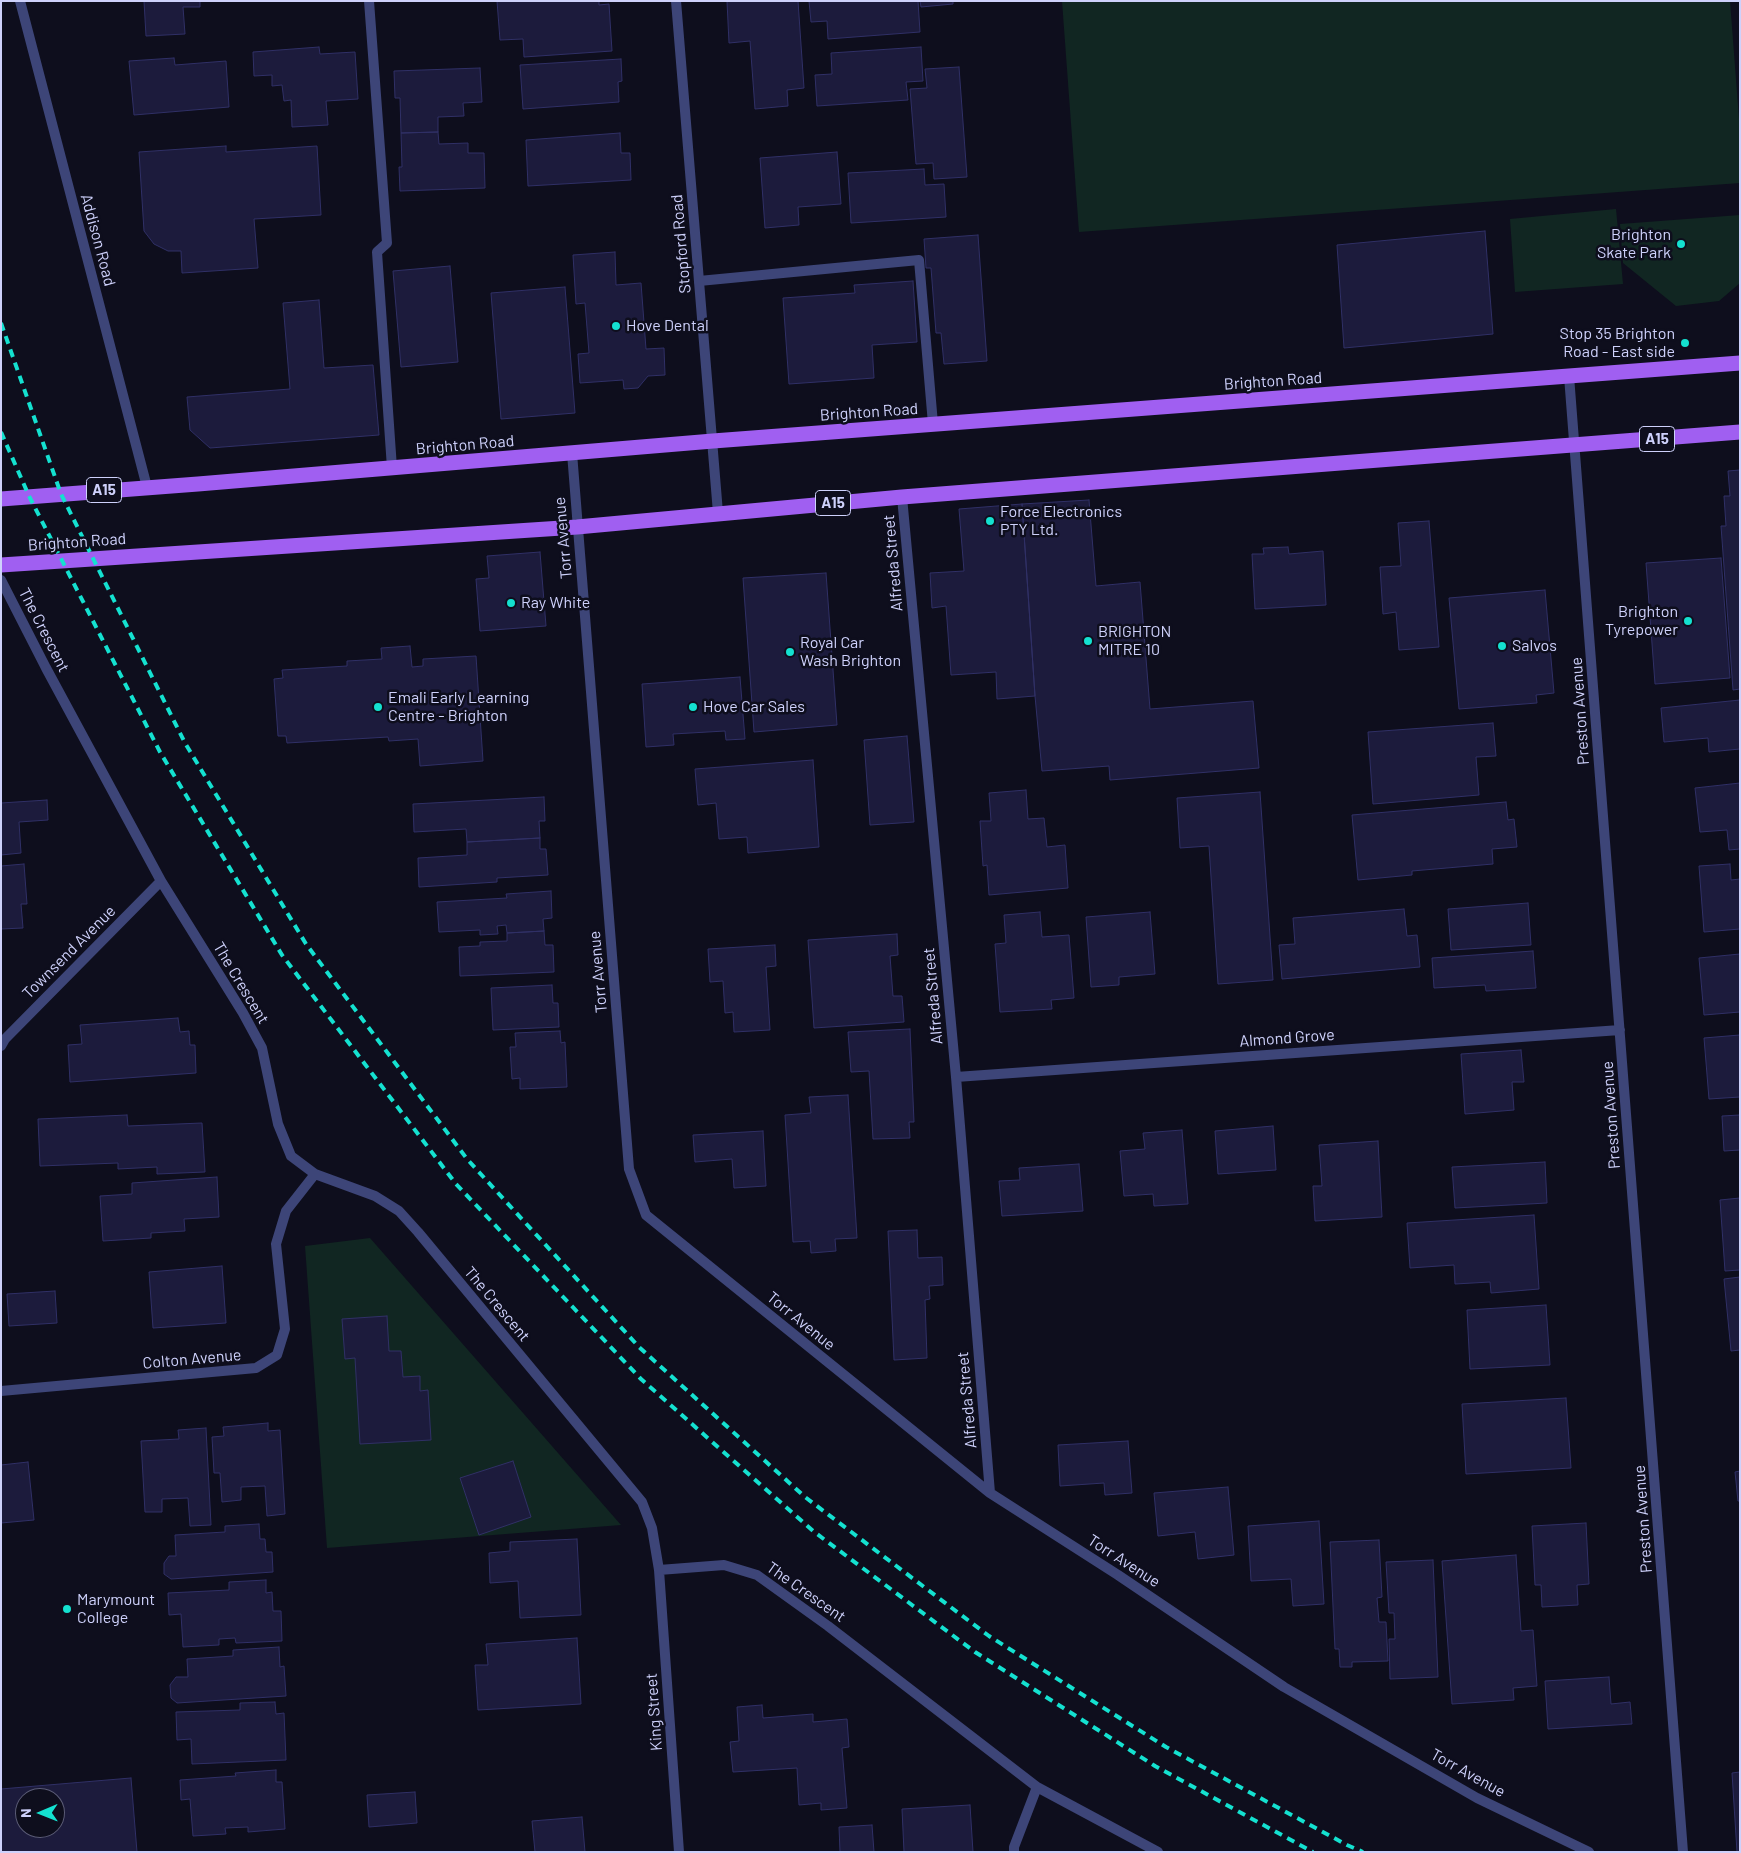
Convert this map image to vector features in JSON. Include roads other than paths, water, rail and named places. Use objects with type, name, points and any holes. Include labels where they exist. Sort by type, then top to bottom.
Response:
[{"type":"main road","name":"Brighton Road","points":[[1,499],[712,441],[1740,363]]},
{"type":"main road","name":"Brighton Road","points":[[1,565],[577,527],[902,497],[1740,432]]},
{"type":"street","name":"Addison Road","points":[[20,1],[147,487]]},
{"type":"street","points":[[369,1],[387,243],[377,252],[392,468]]},
{"type":"street","name":"Stopford Road","points":[[676,1],[718,513]]},
{"type":"street","points":[[699,281],[918,260],[933,424]]},
{"type":"street","name":"Preston Avenue","points":[[1569,376],[1684,1852]]},
{"type":"street","name":"Torr Avenue","points":[[572,453],[629,1169],[646,1215],[990,1493],[1118,1575],[1284,1687],[1478,1798],[1589,1852]]},
{"type":"street","name":"Alfreda Street","points":[[902,497],[956,1077],[990,1493]]},
{"type":"street","name":"The Crescent","points":[[1,580],[161,882],[262,1048],[278,1124],[291,1156],[315,1174],[374,1196],[399,1211],[418,1232],[642,1502],[652,1528],[659,1570],[724,1565],[758,1575],[828,1626],[1037,1787],[1158,1852]]},
{"type":"street","name":"Townsend Avenue","points":[[1,1046],[5,1038],[161,882]]},
{"type":"street","name":"Almond Grove","points":[[956,1077],[1620,1030]]},
{"type":"street","name":"Colton Avenue","points":[[1,1390],[256,1368],[277,1355],[285,1329],[276,1244],[286,1211],[315,1174]]},
{"type":"street","name":"King Street","points":[[659,1570],[679,1852]]},
{"type":"street","points":[[1014,1852],[1014,1847],[1037,1787]]},
{"type":"railway","points":[[1,323],[61,494],[185,743],[306,944],[467,1159],[639,1347],[805,1497],[989,1636],[1166,1747],[1363,1852]]},
{"type":"railway","points":[[1,432],[29,496],[160,752],[282,955],[456,1184],[641,1379],[813,1531],[975,1652],[1155,1766],[1313,1852]]},
{"type":"place","name":"Brighton Skate Park","points":[[1681,244]]},
{"type":"place","name":"Hove Dental","points":[[616,326]]},
{"type":"place","name":"Stop 35 Brighton Road - East side","points":[[1685,343]]},
{"type":"place","name":"Force Electronics PTY Ltd.","points":[[990,521]]},
{"type":"place","name":"Ray White","points":[[511,603]]},
{"type":"place","name":"Brighton Tyrepower","points":[[1688,621]]},
{"type":"place","name":"BRIGHTON MITRE 10","points":[[1088,641]]},
{"type":"place","name":"Salvos","points":[[1502,646]]},
{"type":"place","name":"Royal Car Wash Brighton","points":[[790,652]]},
{"type":"place","name":"Emali Early Learning Centre - Brighton","points":[[378,707]]},
{"type":"place","name":"Hove Car Sales","points":[[693,707]]},
{"type":"place","name":"Marymount College","points":[[67,1609]]}]
